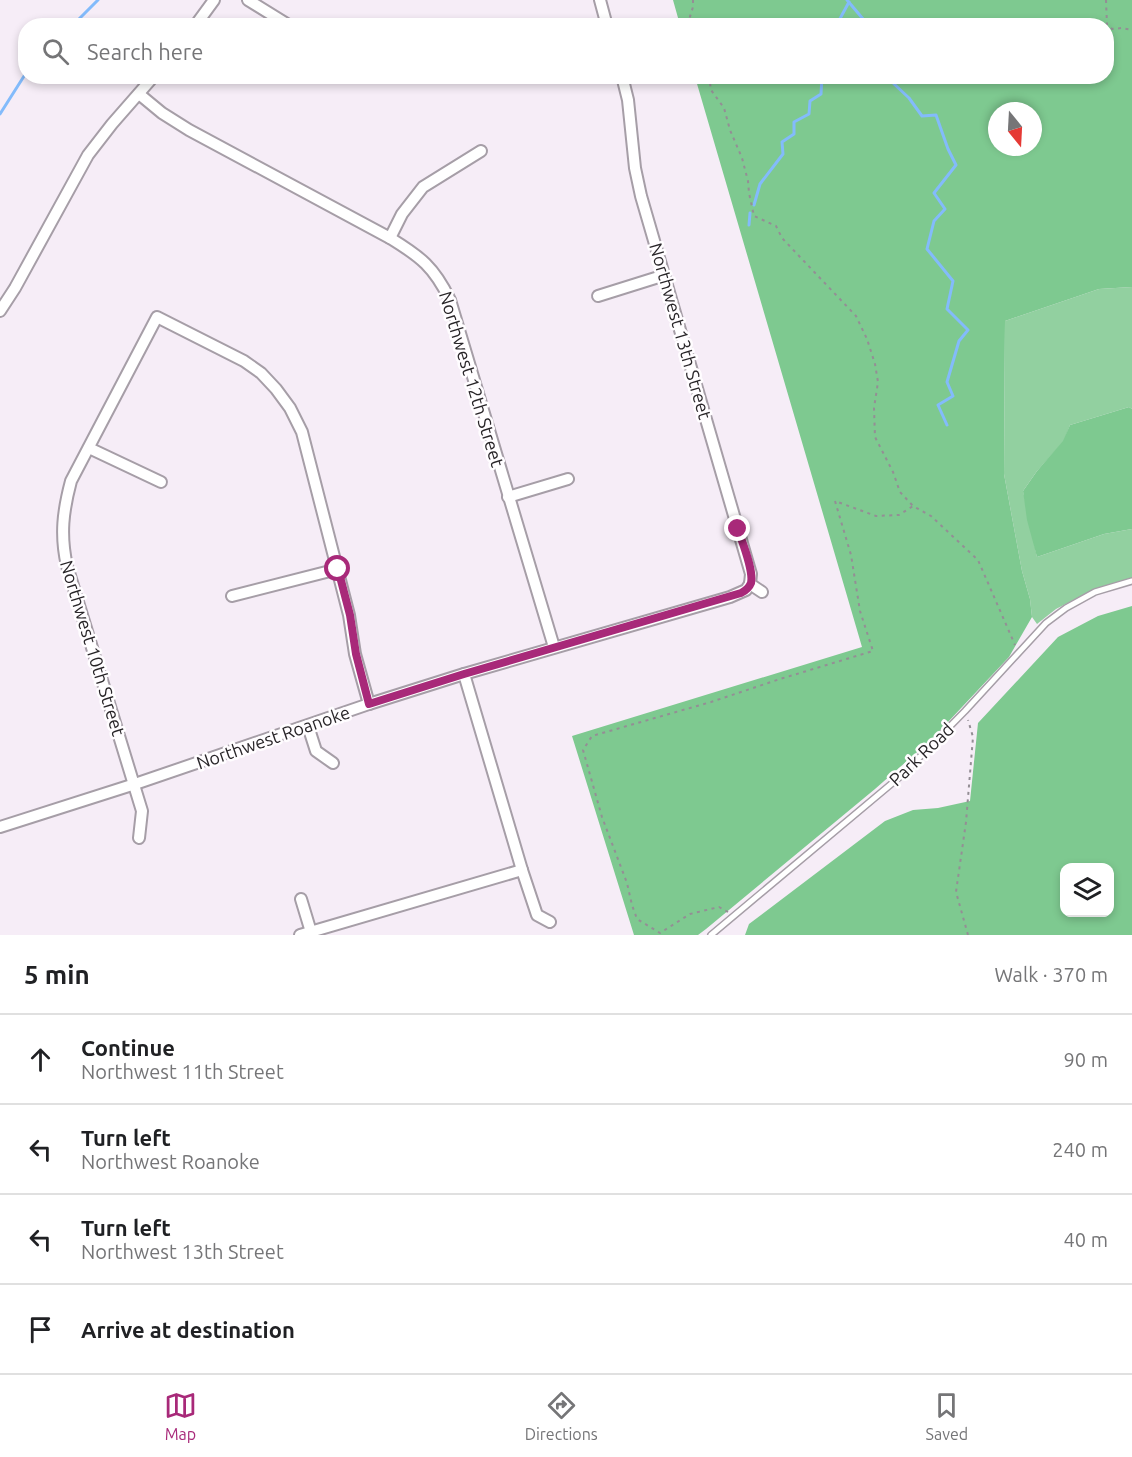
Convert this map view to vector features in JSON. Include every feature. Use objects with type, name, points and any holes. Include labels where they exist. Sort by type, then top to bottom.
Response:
[{"type":"street","points":[[201,18],[214,0]]},
{"type":"street","points":[[248,0],[277,18]]},
{"type":"street","points":[[600,0],[605,18]]},
{"type":"street","points":[[0,311],[15,288],[88,154],[147,84]]},
{"type":"street","name":"Northwest 13th Street","points":[[624,84],[641,196],[751,574],[750,584]]},
{"type":"street","name":"Northwest 12th Street","points":[[139,94],[162,113],[189,130],[390,238],[427,264],[440,280],[450,300],[554,647]]},
{"type":"street","points":[[390,238],[402,214],[423,188],[480,151]]},
{"type":"street","points":[[598,296],[665,276]]},
{"type":"street","name":"Northwest 10th Street","points":[[139,838],[142,811],[70,577],[63,549],[62,530],[71,481],[158,317],[244,361],[261,373],[290,408],[302,432],[338,569]]},
{"type":"street","points":[[89,448],[161,482]]},
{"type":"street","points":[[508,497],[568,479]]},
{"type":"street","points":[[231,596],[338,569],[369,704]]},
{"type":"street","points":[[750,584],[762,592]]},
{"type":"street","name":"Northwest Roanoke","points":[[0,827],[464,674],[730,597],[747,590],[750,584]]},
{"type":"street","points":[[464,674],[537,915],[550,922]]},
{"type":"street","points":[[308,726],[316,751],[333,763]]},
{"type":"street","points":[[300,935],[522,870]]},
{"type":"street","points":[[302,899],[311,932]]},
{"type":"lane","name":"Park Road","points":[[711,935],[902,775],[1046,623],[1066,608],[1095,592],[1132,581]]},
{"type":"path","points":[[690,18],[693,0]]},
{"type":"path","points":[[1106,0],[1107,18]]},
{"type":"path","points":[[1114,29],[1132,30]]},
{"type":"path","points":[[710,84],[711,90],[724,108],[730,130],[742,158],[754,216],[776,226],[783,238],[856,316],[867,339],[878,382],[874,408],[875,437],[893,472],[900,492],[913,506],[932,516],[978,560],[1018,653]]},
{"type":"path","points":[[734,915],[719,907],[690,914],[660,933],[637,919],[627,883],[602,817],[584,750],[592,736],[711,702],[873,651],[860,611],[851,555],[835,501],[876,516],[899,514],[913,506]]},
{"type":"path","points":[[968,720],[973,737],[966,822],[956,892],[968,935]]},
{"type":"green space","points":[[673,0],[1132,0],[1132,287],[1099,289],[1005,321],[1004,474],[1032,617],[1009,657],[932,739],[698,935],[634,935],[572,736],[862,647],[697,84],[1114,84],[1114,18],[678,18]]},
{"type":"green space","points":[[1132,287],[1132,409],[1129,407],[1070,425],[1064,441],[1037,471],[1023,491],[1037,557],[1104,534],[1132,529],[1132,579],[1083,595],[1056,609],[1037,624],[1032,617],[1004,474],[1005,321],[1099,289]]},
{"type":"green space","points":[[1129,407],[1132,409],[1132,529],[1104,534],[1037,557],[1027,520],[1023,491],[1063,441],[1070,425]]},
{"type":"green space","points":[[1132,606],[1132,935],[745,935],[749,924],[885,821],[913,810],[938,808],[970,801],[978,723],[1058,637],[1098,616]]},
{"type":"waterway","points":[[80,18],[98,0]]},
{"type":"waterway","points":[[847,0],[862,18]]},
{"type":"waterway","points":[[840,18],[849,2]]},
{"type":"waterway","points":[[0,114],[19,84]]},
{"type":"waterway","points":[[754,205],[760,184],[783,154],[782,142],[794,134],[794,122],[809,114],[810,101],[821,94],[822,84]]},
{"type":"waterway","points":[[894,84],[909,98],[922,116],[936,115],[956,165],[934,193],[945,209],[934,221],[927,249],[953,281],[947,309],[968,330],[959,341],[947,382],[953,396],[938,405],[947,425]]},
{"type":"waterway","points":[[749,225],[750,213]]},
{"type":"route","points":[[338,569],[369,704],[741,593],[747,590],[751,574],[738,529]]}]
